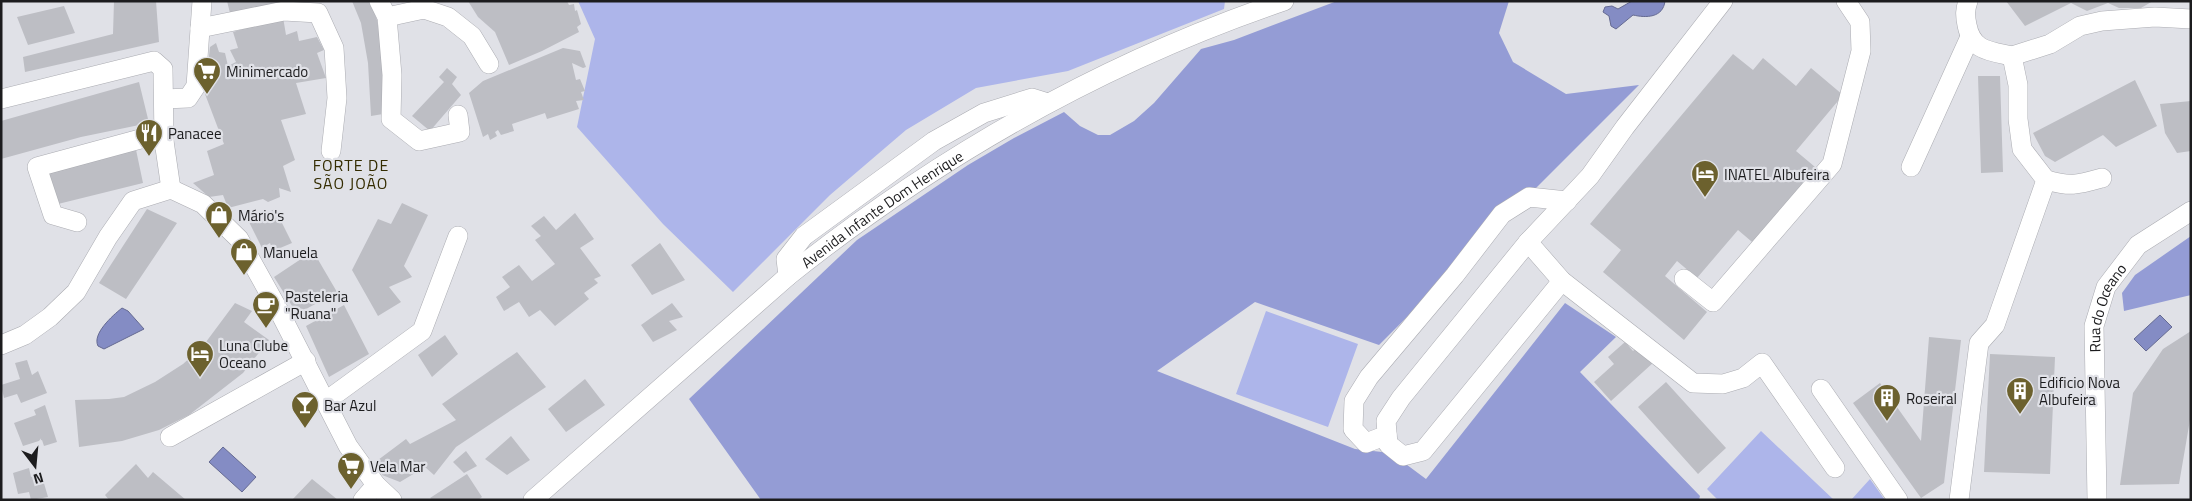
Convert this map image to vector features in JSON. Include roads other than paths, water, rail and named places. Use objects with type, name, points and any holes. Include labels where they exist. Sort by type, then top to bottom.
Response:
[{"type":"street","points":[[164,99],[188,98],[196,86],[202,1]]},
{"type":"street","name":"Avenida Infante Dom Henrique","points":[[533,500],[788,276],[828,244],[900,193],[1001,129],[1048,103],[1247,8],[1284,1]]},
{"type":"street","points":[[1562,281],[1423,451],[1403,456],[1388,444],[1386,421],[1400,398],[1528,242],[1590,176],[1625,127],[1723,1]]},
{"type":"street","points":[[1684,279],[1713,302],[1832,164],[1861,51],[1860,22],[1846,1]]},
{"type":"street","points":[[1968,1],[1964,11],[1970,37],[1981,49],[2012,56],[2050,44],[2080,26],[2102,21],[2155,17],[2191,19]]},
{"type":"street","points":[[200,28],[284,10],[322,7],[334,48],[337,98],[331,151]]},
{"type":"street","points":[[458,115],[460,132],[420,141],[391,119],[392,75],[383,9],[424,9],[448,17],[472,36],[489,64]]},
{"type":"street","points":[[1911,167],[1970,37]]},
{"type":"street","points":[[2012,56],[2018,85],[2018,119],[2022,149],[2046,180],[2066,186],[2102,178]]},
{"type":"street","points":[[1,99],[154,62],[163,69],[164,141],[170,189]]},
{"type":"street","points":[[788,276],[786,259],[804,236],[934,141],[984,113],[1032,98],[1048,103]]},
{"type":"street","points":[[77,222],[53,215],[37,167],[144,138],[164,141]]},
{"type":"street","points":[[1959,500],[1979,343],[1995,325],[2046,180]]},
{"type":"street","points":[[1,345],[25,335],[44,322],[76,292],[108,237],[133,201],[170,189],[203,204],[239,239],[306,361],[348,446],[376,485],[392,500]]},
{"type":"street","points":[[1387,435],[1366,443],[1353,428],[1354,401],[1369,377],[1455,275],[1502,214],[1529,197],[1567,201]]},
{"type":"street","name":"Rua do Oceano","points":[[2097,500],[2094,326],[2106,287],[2138,245],[2191,211]]},
{"type":"street","points":[[326,400],[422,331],[458,236]]},
{"type":"street","points":[[1528,242],[1562,281],[1693,383],[1723,384],[1743,378],[1762,364],[1835,468]]},
{"type":"street","points":[[170,437],[306,361]]},
{"type":"street","points":[[1821,389],[1898,500]]},
{"type":"street","points":[[363,500],[376,485]]},
{"type":"place","name":"Minimercado","points":[[207,95]]},
{"type":"place","name":"Panacee","points":[[149,157]]},
{"type":"place","name":"INATEL Albufeira","points":[[1705,198]]},
{"type":"place","name":"Mário's","points":[[219,239]]},
{"type":"place","name":"Manuela","points":[[244,276]]},
{"type":"place","name":"Pasteleria \"Ruana\"","points":[[266,329]]},
{"type":"place","name":"Luna Clube Oceano","points":[[200,378]]},
{"type":"place","name":"Edificio Nova Albufeira","points":[[2020,415]]},
{"type":"place","name":"Roseiral","points":[[1887,422]]},
{"type":"place","name":"Bar Azul","points":[[305,429]]},
{"type":"place","name":"Vela Mar","points":[[351,490]]},
{"type":"district","name":"FORTE DE SÃO JOÃO","points":[[351,174]]}]
